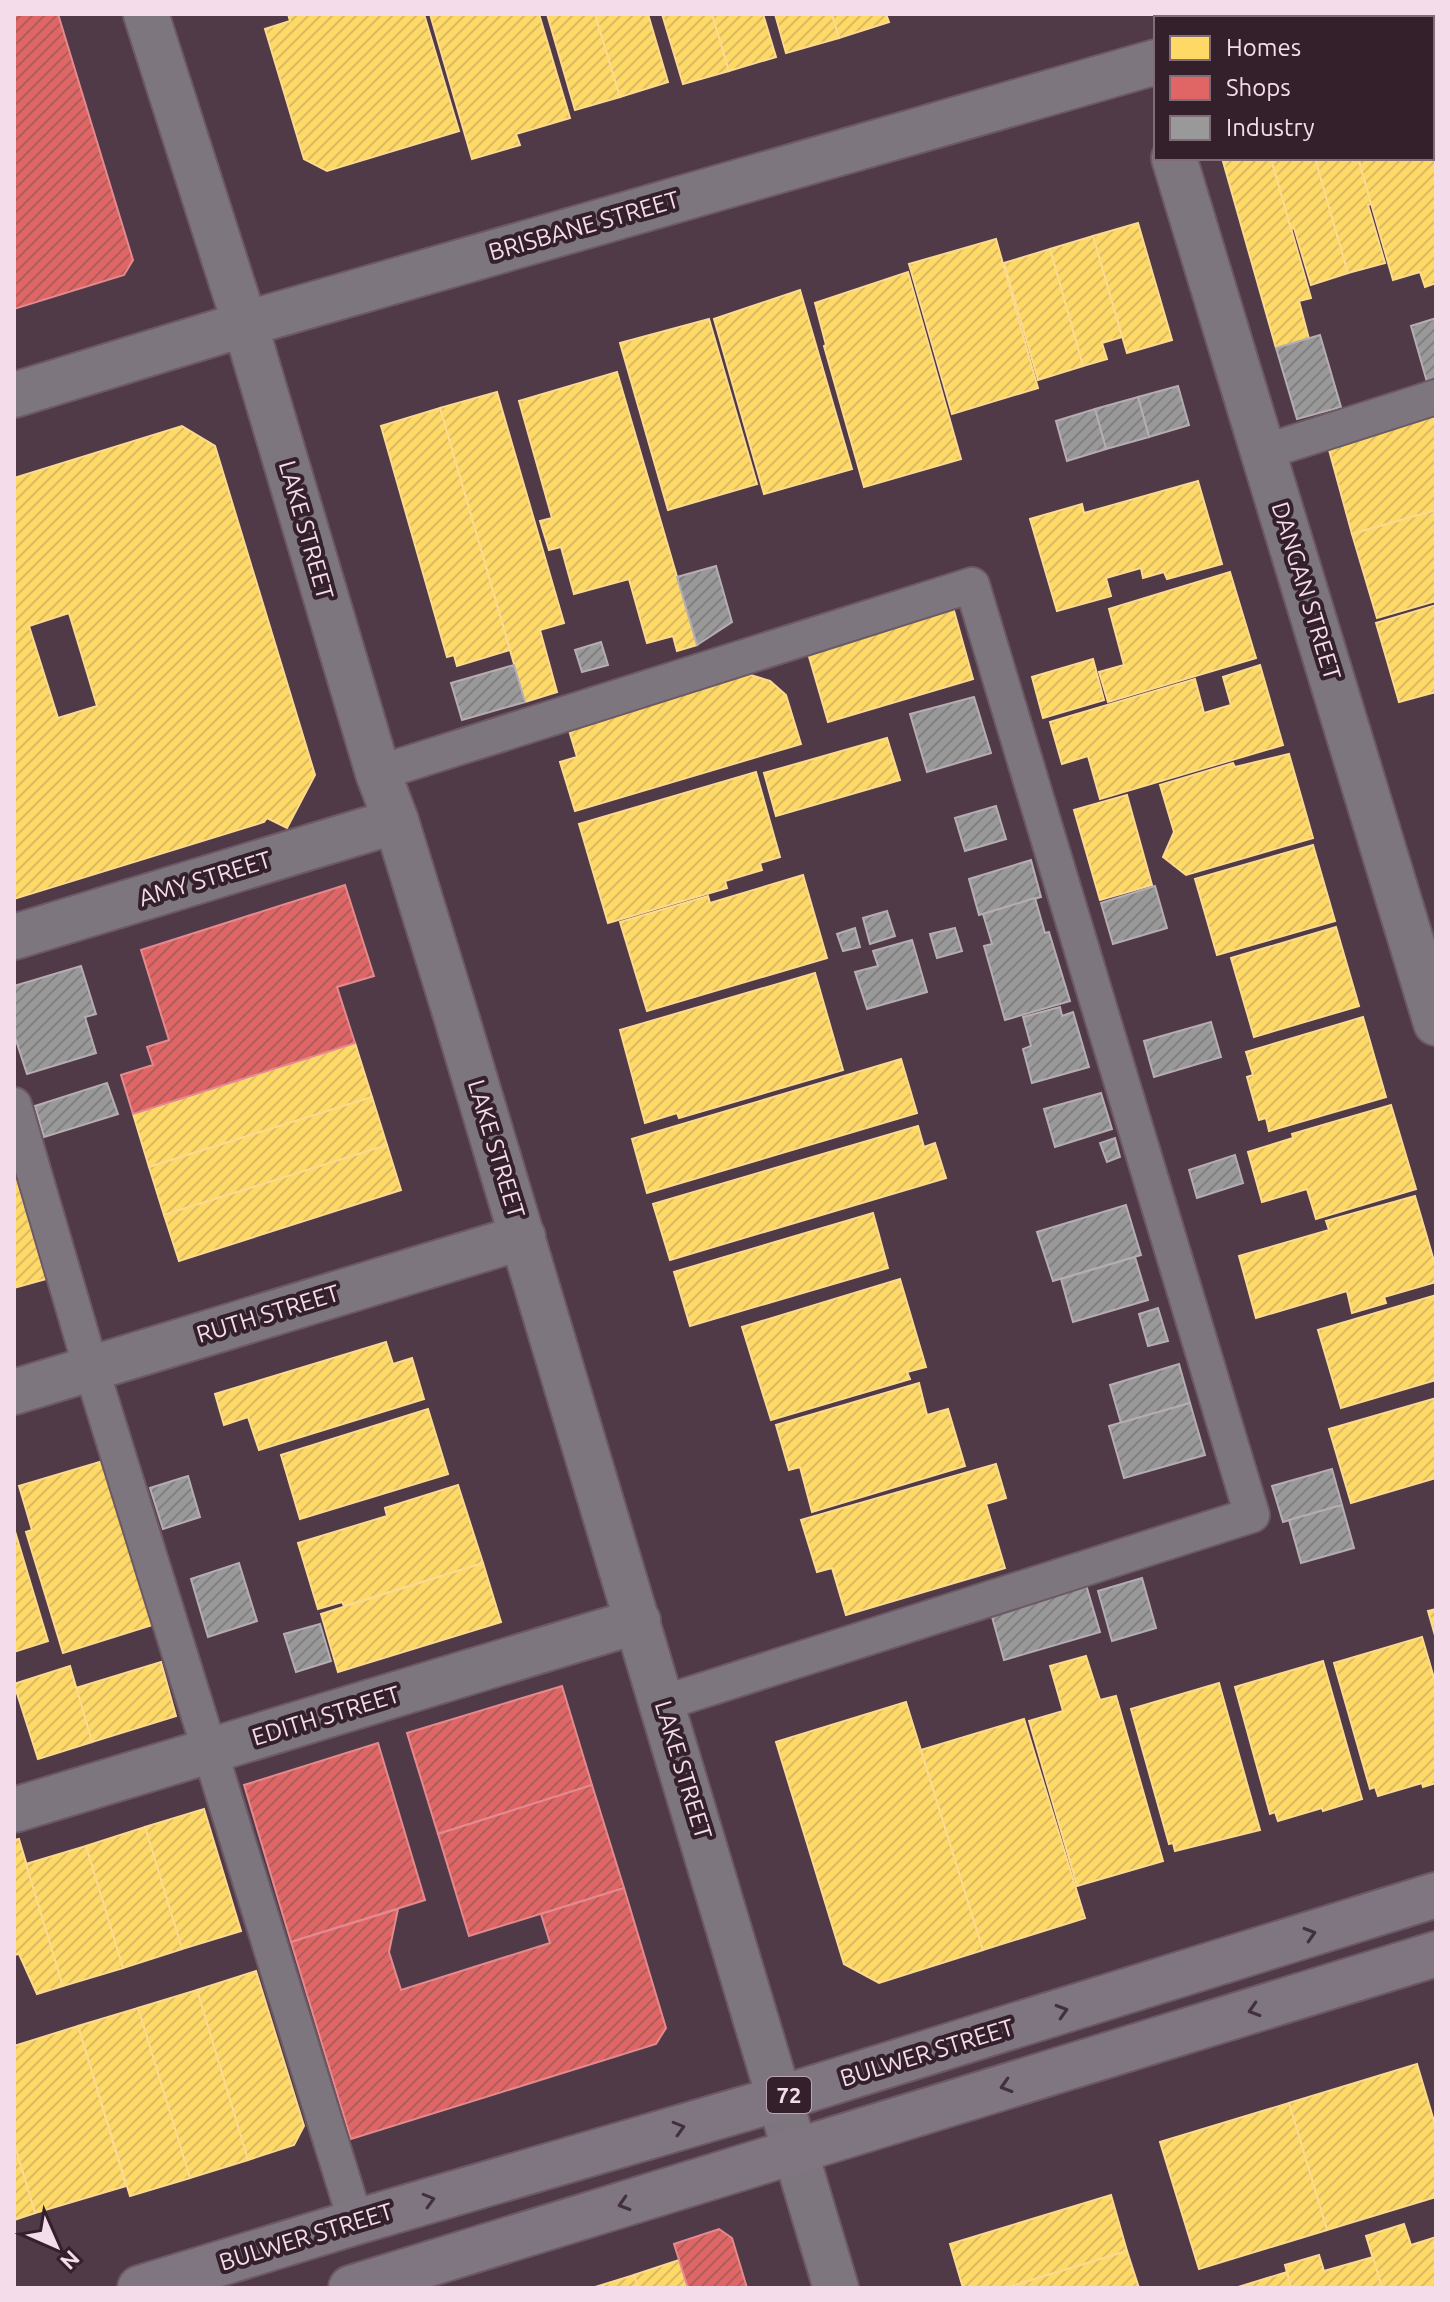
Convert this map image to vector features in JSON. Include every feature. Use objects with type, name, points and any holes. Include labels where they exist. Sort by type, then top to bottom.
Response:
[{"type":"main road","name":"BULWER STREET","points":[[140,2288],[778,2099],[1436,1895]]},
{"type":"main road","name":"72","points":[[351,2288],[1436,1954]]},
{"type":"street","name":"LAKE STREET","points":[[146,14],[245,324],[378,773],[396,821],[523,1237],[836,2288]]},
{"type":"street","name":"BRISBANE STREET","points":[[14,395],[245,324],[1153,75]]},
{"type":"street","name":"DANGAN STREET","points":[[1175,160],[1436,1023]]},
{"type":"street","name":"AMY STREET","points":[[14,937],[396,821]]},
{"type":"street","name":"RUTH STREET","points":[[14,1392],[523,1237]]},
{"type":"street","name":"EDITH STREET","points":[[14,1810],[638,1621]]},
{"type":"lane","points":[[1264,452],[1436,397]]},
{"type":"lane","points":[[378,773],[972,585],[1252,1515],[663,1703]]},
{"type":"lane","points":[[14,1105],[91,1368],[356,2222]]},
{"type":"building: Homes","points":[[288,14],[424,14],[459,131],[327,171],[304,159],[265,29],[290,21]]},
{"type":"building: Homes","points":[[430,14],[539,14],[570,118],[516,134],[520,145],[472,159]]},
{"type":"building: Homes","points":[[547,14],[595,14],[620,97],[575,110]]},
{"type":"building: Homes","points":[[595,14],[648,14],[668,82],[620,97]]},
{"type":"building: Homes","points":[[662,14],[712,14],[729,71],[683,84]]},
{"type":"building: Homes","points":[[712,14],[763,14],[776,57],[729,71]]},
{"type":"building: Homes","points":[[775,14],[832,14],[839,38],[786,53]]},
{"type":"building: Homes","points":[[832,14],[886,14],[889,22],[839,38]]},
{"type":"building: Homes","points":[[1434,101],[1436,283],[1425,287],[1420,272],[1393,280],[1359,160],[1434,160]]},
{"type":"building: Homes","points":[[1223,160],[1272,160],[1311,298],[1299,301],[1309,339],[1276,348]]},
{"type":"building: Homes","points":[[1272,160],[1316,160],[1348,273],[1311,285],[1294,228],[1291,229]]},
{"type":"building: Homes","points":[[1316,160],[1359,160],[1385,263],[1348,273]]},
{"type":"building: Homes","points":[[1138,223],[1172,340],[1127,353],[1093,236]]},
{"type":"building: Homes","points":[[1093,236],[1122,337],[1102,343],[1107,359],[1083,366],[1050,249]]},
{"type":"building: Homes","points":[[996,239],[1038,388],[952,414],[909,264]]},
{"type":"building: Homes","points":[[1050,249],[1083,366],[1038,380],[1004,263]]},
{"type":"building: Homes","points":[[908,272],[961,459],[864,487],[815,303]]},
{"type":"building: Homes","points":[[800,290],[852,469],[764,494],[714,319]]},
{"type":"building: Homes","points":[[709,319],[757,484],[668,510],[620,343]]},
{"type":"building: Homes","points":[[617,372],[697,645],[677,651],[673,636],[647,643],[629,579],[574,594],[561,547],[549,550],[540,521],[552,518],[519,401]]},
{"type":"building: Homes","points":[[497,392],[564,623],[540,630],[557,692],[525,702],[440,408]]},
{"type":"building: Homes","points":[[1436,407],[1436,510],[1352,534],[1326,439]]},
{"type":"building: Homes","points":[[440,408],[510,650],[457,666],[454,655],[447,657],[381,426]]},
{"type":"building: Homes","points":[[182,426],[215,446],[315,775],[287,828],[267,818],[264,822],[14,899],[14,478]],"holes":[[[69,613],[97,706],[58,718],[29,626]]]},
{"type":"building: Homes","points":[[1198,481],[1222,564],[1167,579],[1164,572],[1143,578],[1141,568],[1106,578],[1111,596],[1057,611],[1030,519],[1082,504],[1084,513]]},
{"type":"building: Homes","points":[[1436,510],[1436,601],[1377,618],[1352,534]]},
{"type":"building: Homes","points":[[1230,572],[1256,658],[1108,702],[1099,672],[1124,665],[1109,609]]},
{"type":"building: Homes","points":[[951,600],[973,679],[828,722],[805,643]]},
{"type":"building: Homes","points":[[1436,605],[1436,692],[1399,702],[1376,623]]},
{"type":"building: Homes","points":[[1093,659],[1104,700],[1043,718],[1032,677]]},
{"type":"building: Homes","points":[[1260,665],[1283,745],[1100,799],[1088,756],[1062,764],[1050,722],[1195,679],[1204,713],[1231,705],[1223,677]]},
{"type":"building: Homes","points":[[731,669],[770,681],[786,695],[801,744],[575,811],[560,762],[577,757],[565,717]]},
{"type":"building: Homes","points":[[887,738],[900,780],[776,816],[764,773]]},
{"type":"building: Homes","points":[[1289,754],[1313,838],[1186,875],[1163,857],[1174,832],[1160,785],[1233,763],[1235,767]]},
{"type":"building: Homes","points":[[756,772],[780,857],[760,863],[762,870],[725,881],[727,888],[608,923],[579,824]]},
{"type":"building: Homes","points":[[1127,795],[1152,885],[1100,900],[1074,810]]},
{"type":"building: Homes","points":[[1313,845],[1335,921],[1217,955],[1195,879]]},
{"type":"building: Homes","points":[[803,875],[827,958],[647,1011],[620,922],[708,896],[710,903]]},
{"type":"building: Homes","points":[[1336,927],[1359,1006],[1254,1037],[1231,958]]},
{"type":"building: Homes","points":[[815,973],[843,1070],[679,1118],[677,1113],[645,1123],[620,1030]]},
{"type":"building: Homes","points":[[1363,1017],[1386,1097],[1269,1131],[1266,1118],[1259,1120],[1247,1077],[1253,1075],[1246,1052]]},
{"type":"building: Homes","points":[[355,1043],[372,1097],[149,1167],[133,1114]]},
{"type":"building: Homes","points":[[901,1059],[917,1113],[647,1193],[632,1139]]},
{"type":"building: Homes","points":[[372,1097],[387,1145],[164,1215],[149,1167]]},
{"type":"building: Homes","points":[[1391,1105],[1416,1189],[1316,1219],[1307,1189],[1262,1202],[1248,1152],[1293,1138],[1292,1134]]},
{"type":"building: Homes","points":[[918,1126],[924,1147],[935,1143],[946,1178],[670,1260],[653,1204]]},
{"type":"building: Homes","points":[[387,1145],[401,1190],[179,1261],[164,1215]]},
{"type":"building: Homes","points":[[14,1171],[46,1279],[14,1288]]},
{"type":"building: Homes","points":[[1415,1196],[1436,1268],[1436,1282],[1384,1297],[1386,1303],[1352,1313],[1347,1291],[1256,1318],[1239,1256],[1329,1230],[1326,1221]]},
{"type":"building: Homes","points":[[873,1213],[888,1268],[690,1326],[674,1272]]},
{"type":"building: Homes","points":[[900,1279],[926,1367],[907,1372],[910,1379],[771,1420],[742,1327]]},
{"type":"building: Homes","points":[[1436,1295],[1436,1380],[1341,1408],[1318,1330]]},
{"type":"building: Homes","points":[[386,1342],[393,1364],[412,1358],[424,1399],[259,1450],[248,1417],[224,1425],[215,1394]]},
{"type":"building: Homes","points":[[919,1383],[927,1415],[948,1409],[965,1466],[812,1512],[800,1467],[789,1470],[776,1425]]},
{"type":"building: Homes","points":[[1436,1398],[1436,1478],[1351,1503],[1329,1429]]},
{"type":"building: Homes","points":[[428,1409],[448,1474],[300,1519],[281,1455]]},
{"type":"building: Homes","points":[[103,1461],[152,1625],[63,1653],[26,1532],[32,1530],[19,1486]]},
{"type":"building: Homes","points":[[996,1464],[1006,1498],[986,1504],[1005,1568],[846,1615],[832,1568],[817,1572],[801,1520]]},
{"type":"building: Homes","points":[[458,1485],[483,1563],[344,1606],[342,1602],[318,1609],[298,1543],[387,1516],[385,1508]]},
{"type":"building: Homes","points":[[14,1528],[48,1641],[14,1652]]},
{"type":"building: Homes","points":[[483,1563],[501,1622],[338,1672],[321,1614]]},
{"type":"building: Homes","points":[[1436,1609],[1436,1639],[1428,1611]]},
{"type":"building: Homes","points":[[1422,1637],[1436,1685],[1436,1783],[1423,1787],[1422,1783],[1378,1796],[1375,1787],[1370,1789],[1334,1663]]},
{"type":"building: Homes","points":[[1086,1656],[1100,1700],[1116,1696],[1163,1861],[1077,1886],[1029,1721],[1063,1711],[1050,1666]]},
{"type":"building: Homes","points":[[1323,1661],[1362,1799],[1278,1821],[1275,1812],[1270,1814],[1235,1687]]},
{"type":"building: Homes","points":[[161,1662],[176,1716],[92,1742],[76,1688]]},
{"type":"building: Homes","points":[[70,1666],[92,1742],[38,1759],[14,1684]]},
{"type":"building: Homes","points":[[1219,1683],[1260,1830],[1175,1851],[1173,1843],[1169,1844],[1131,1709]]},
{"type":"building: Homes","points":[[906,1702],[983,1950],[879,1983],[844,1964],[776,1742]]},
{"type":"building: Homes","points":[[1024,1719],[1085,1918],[983,1950],[921,1750]]},
{"type":"building: Homes","points":[[204,1809],[241,1931],[182,1949],[145,1827]]},
{"type":"building: Homes","points":[[145,1827],[182,1949],[123,1968],[86,1846]]},
{"type":"building: Homes","points":[[19,1839],[63,1986],[37,1994],[19,1954],[14,1955],[14,1840]]},
{"type":"building: Homes","points":[[86,1846],[123,1968],[63,1986],[26,1864]]},
{"type":"building: Homes","points":[[256,1971],[304,2126],[294,2145],[248,2160],[197,1990]]},
{"type":"building: Homes","points":[[197,1990],[248,2160],[190,2178],[138,2008]]},
{"type":"building: Homes","points":[[138,2008],[190,2178],[130,2196],[78,2026]]},
{"type":"building: Homes","points":[[78,2026],[126,2186],[35,2213],[14,2143],[14,2046]]},
{"type":"building: Homes","points":[[1417,2064],[1436,2128],[1436,2197],[1327,2230],[1289,2103]]},
{"type":"building: Homes","points":[[1289,2103],[1327,2230],[1199,2269],[1160,2142]]},
{"type":"building: Homes","points":[[14,2143],[35,2213],[14,2220]]},
{"type":"building: Homes","points":[[1111,2195],[1127,2251],[1005,2288],[963,2288],[950,2244]]},
{"type":"building: Homes","points":[[1404,2224],[1411,2245],[1436,2237],[1436,2288],[1382,2288],[1366,2236]]},
{"type":"building: Homes","points":[[1127,2251],[1139,2288],[1005,2288]]},
{"type":"building: Homes","points":[[1319,2255],[1324,2271],[1373,2257],[1382,2288],[1291,2288],[1285,2265]]},
{"type":"building: Homes","points":[[679,2260],[688,2288],[638,2288],[634,2275]]},
{"type":"building: Homes","points":[[1287,2272],[1291,2288],[1235,2288]]},
{"type":"building: Homes","points":[[634,2275],[638,2288],[592,2288]]},
{"type":"building: Shops","points":[[14,14],[58,14],[133,260],[124,275],[14,309]]},
{"type":"building: Shops","points":[[345,885],[374,976],[337,987],[355,1043],[133,1114],[121,1075],[153,1065],[147,1047],[169,1040],[141,950]]},
{"type":"building: Shops","points":[[562,1686],[592,1785],[438,1834],[407,1733]]},
{"type":"building: Shops","points":[[378,1743],[425,1900],[291,1942],[244,1785]]},
{"type":"building: Shops","points":[[592,1785],[624,1888],[469,1936],[438,1834]]},
{"type":"building: Shops","points":[[624,1888],[666,2028],[656,2044],[351,2139],[291,1942],[398,1909],[389,1952],[401,1990],[550,1943],[541,1914]]},
{"type":"building: Shops","points":[[719,2229],[732,2238],[747,2288],[688,2288],[674,2244]]},
{"type":"building: Industry","points":[[1436,318],[1436,379],[1427,382],[1411,326]]},
{"type":"building: Industry","points":[[1320,335],[1341,407],[1297,419],[1276,348]]},
{"type":"building: Industry","points":[[1178,386],[1189,425],[1149,437],[1138,397]]},
{"type":"building: Industry","points":[[1138,397],[1149,437],[1106,449],[1095,409]]},
{"type":"building: Industry","points":[[1095,409],[1106,449],[1067,461],[1056,421]]},
{"type":"building: Industry","points":[[716,566],[732,622],[697,645],[677,577]]},
{"type":"building: Industry","points":[[601,642],[608,665],[582,672],[575,650]]},
{"type":"building: Industry","points":[[514,665],[525,702],[462,720],[451,683]]},
{"type":"building: Industry","points":[[974,697],[991,753],[927,772],[910,714]]},
{"type":"building: Industry","points":[[996,806],[1006,839],[965,851],[955,818]]},
{"type":"building: Industry","points":[[1031,860],[1041,897],[979,915],[969,879]]},
{"type":"building: Industry","points":[[1155,886],[1167,928],[1113,944],[1101,903]]},
{"type":"building: Industry","points":[[1035,898],[1070,1001],[1005,1020],[984,946],[992,944],[983,914]]},
{"type":"building: Industry","points":[[887,911],[895,936],[870,944],[863,918]]},
{"type":"building: Industry","points":[[855,928],[860,947],[843,951],[837,934]]},
{"type":"building: Industry","points":[[955,928],[962,951],[937,958],[930,934]]},
{"type":"building: Industry","points":[[912,940],[927,992],[867,1009],[855,972],[878,966],[873,951]]},
{"type":"building: Industry","points":[[81,966],[96,1014],[85,1017],[96,1053],[27,1074],[14,1034],[14,986]]},
{"type":"building: Industry","points":[[1060,1007],[1062,1016],[1073,1012],[1089,1067],[1032,1083],[1023,1049],[1031,1046],[1023,1017]]},
{"type":"building: Industry","points":[[1211,1022],[1221,1057],[1154,1077],[1144,1041]]},
{"type":"building: Industry","points":[[107,1083],[118,1114],[44,1137],[35,1106]]},
{"type":"building: Industry","points":[[1101,1093],[1112,1129],[1055,1147],[1044,1109]]},
{"type":"building: Industry","points":[[1115,1138],[1120,1157],[1107,1162],[1100,1143]]},
{"type":"building: Industry","points":[[1235,1155],[1243,1183],[1197,1198],[1189,1170]]},
{"type":"building: Industry","points":[[1126,1205],[1141,1255],[1053,1281],[1037,1232]]},
{"type":"building: Industry","points":[[1135,1257],[1148,1300],[1073,1322],[1061,1279]]},
{"type":"building: Industry","points":[[1158,1308],[1168,1341],[1148,1346],[1139,1314]]},
{"type":"building: Industry","points":[[1179,1364],[1190,1403],[1121,1423],[1110,1385]]},
{"type":"building: Industry","points":[[1190,1403],[1205,1455],[1124,1478],[1109,1426]]},
{"type":"building: Industry","points":[[1332,1469],[1342,1505],[1283,1522],[1272,1486]]},
{"type":"building: Industry","points":[[188,1476],[200,1517],[163,1529],[150,1488]]},
{"type":"building: Industry","points":[[1342,1505],[1354,1548],[1301,1563],[1289,1520]]},
{"type":"building: Industry","points":[[239,1563],[257,1621],[208,1637],[191,1579]]},
{"type":"building: Industry","points":[[1084,1578],[1100,1632],[1004,1660],[989,1606]]},
{"type":"building: Industry","points":[[1142,1578],[1156,1628],[1112,1641],[1098,1591]]},
{"type":"building: Industry","points":[[320,1624],[331,1661],[296,1672],[284,1634]]}]
